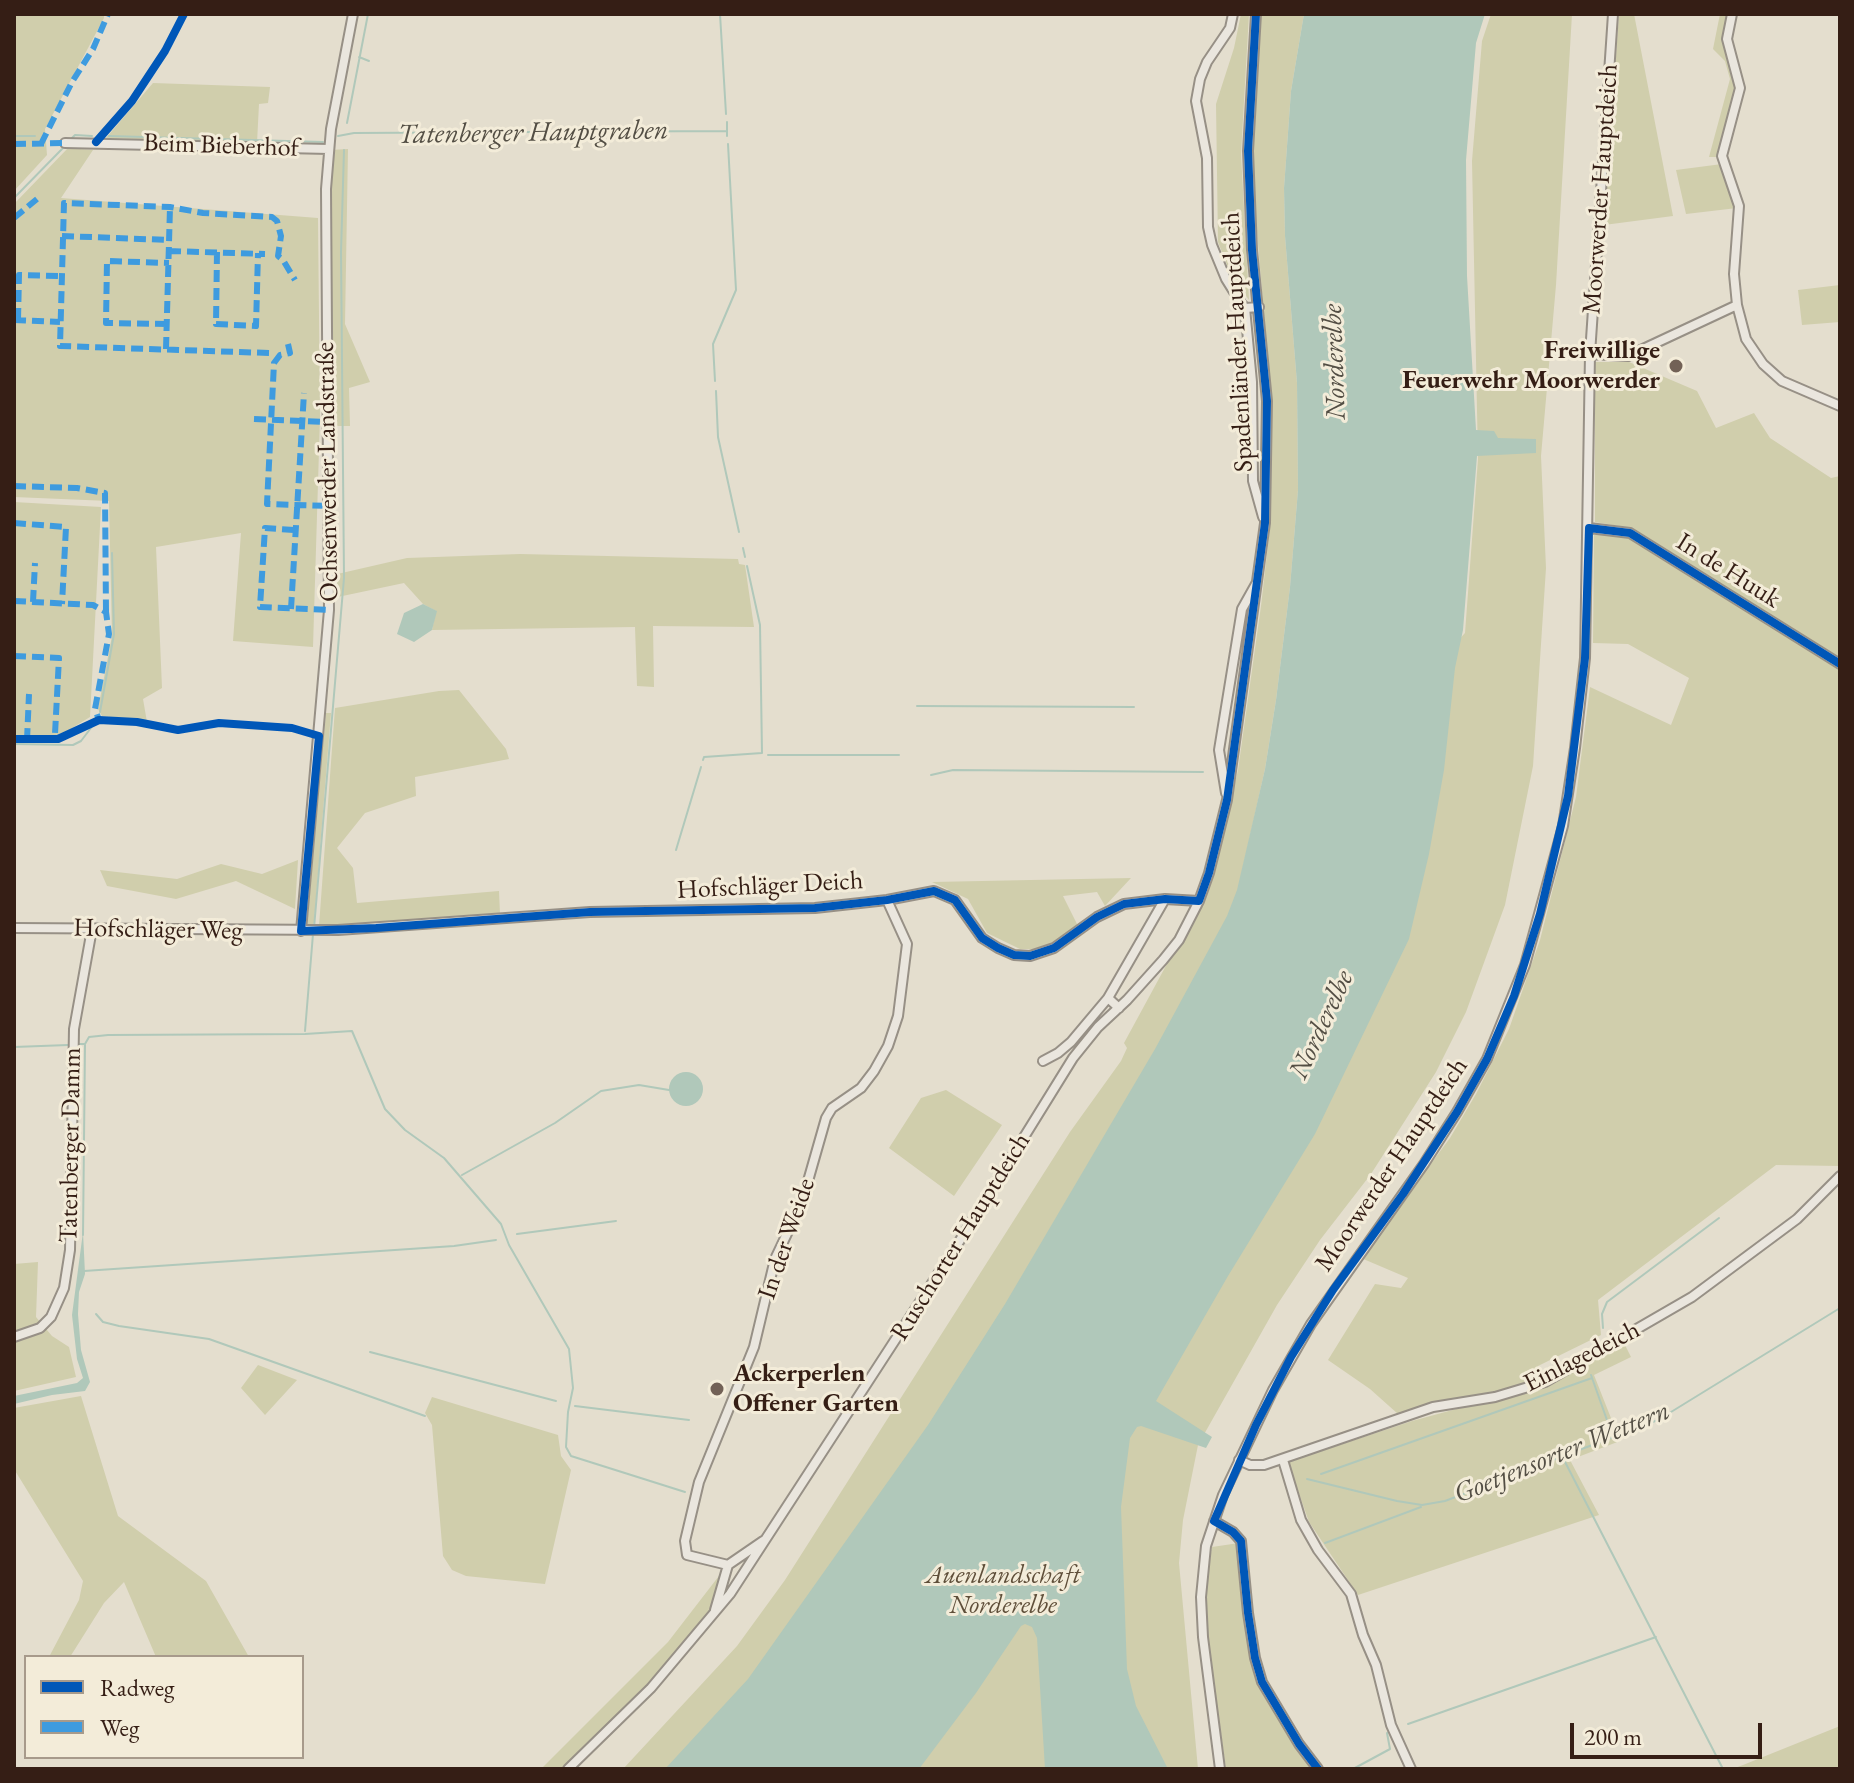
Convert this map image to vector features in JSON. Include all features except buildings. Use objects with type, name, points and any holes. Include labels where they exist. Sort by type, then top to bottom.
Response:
[{"type":"street","name":"Ochsenwerder Landstraße","points":[[309,931],[329,610],[325,222],[329,149],[343,56],[353,14]]},
{"type":"street","points":[[1233,14],[1230,28],[1207,62],[1196,101],[1207,158],[1208,227],[1226,279],[1245,308],[1252,382],[1253,481],[1265,523]]},
{"type":"street","name":"Spadenländer Hauptdeich","points":[[1199,901],[1227,800],[1265,523],[1267,401],[1252,250],[1248,151],[1256,14]]},
{"type":"street","name":"Moorwerder Hauptdeich","points":[[1220,1769],[1201,1614],[1205,1557],[1214,1521],[1273,1390],[1311,1324],[1457,1112],[1487,1059],[1514,996],[1540,914],[1568,796],[1584,667],[1590,354],[1613,14]]},
{"type":"street","points":[[1732,14],[1727,39],[1740,88],[1722,156],[1739,206],[1734,274],[1737,305],[1746,339],[1754,354],[1772,374],[1840,406]]},
{"type":"street","name":"Beim Bieberhof","points":[[65,143],[329,149]]},
{"type":"street","points":[[1590,354],[1628,356],[1737,305]]},
{"type":"street","points":[[1245,308],[1259,307]]},
{"type":"street","name":"In de Huuk","points":[[1589,528],[1630,533],[1840,664]]},
{"type":"street","name":"Spadenländer Hauptdeich","points":[[1227,800],[1219,750],[1242,609],[1258,580]]},
{"type":"street","name":"Hofschläger Deich","points":[[309,931],[590,912],[780,910],[887,900],[934,891],[955,900],[982,938],[1014,955],[1030,956],[1054,948],[1111,909],[1139,901],[1199,901]]},
{"type":"street","points":[[1043,1061],[1065,1048],[1108,998],[1165,899]]},
{"type":"street","name":"In der Weide","points":[[728,1565],[687,1555],[685,1541],[693,1501],[754,1347],[775,1259],[802,1202],[826,1118],[832,1108],[861,1088],[874,1071],[888,1046],[898,1016],[907,944],[887,900]]},
{"type":"street","name":"Ruschorter Hauptdeich","points":[[568,1769],[651,1688],[712,1617],[766,1540],[964,1234],[1073,1058],[1179,940],[1199,901]]},
{"type":"street","name":"Hofschläger Weg","points":[[14,928],[309,931]]},
{"type":"street","name":"Tatenberger Damm","points":[[14,1337],[40,1328],[51,1317],[64,1288],[70,1250],[74,1029],[92,929]]},
{"type":"street","points":[[1108,998],[1119,1008]]},
{"type":"street","name":"Einlagedeich","points":[[1239,1460],[1257,1466],[1283,1460],[1433,1407],[1495,1397],[1553,1378],[1692,1297],[1797,1219],[1840,1176]]},
{"type":"street","points":[[1283,1460],[1301,1520],[1318,1550],[1351,1594],[1376,1665],[1391,1725],[1411,1769]]},
{"type":"street","points":[[1214,1521],[1233,1532],[1241,1541],[1248,1613],[1262,1682],[1299,1744],[1318,1769]]},
{"type":"street","points":[[712,1617],[728,1565],[766,1540]]},
{"type":"green space","points":[[14,14],[104,14],[104,18],[45,129],[47,155],[14,191]]},
{"type":"green space","points":[[1241,14],[1249,14],[1241,154],[1249,300],[1231,275],[1218,242],[1216,104]]},
{"type":"green space","name":"Auenlandschaft Norderelbe","points":[[1260,14],[1304,14],[1291,91],[1284,188],[1297,383],[1298,490],[1276,700],[1265,769],[1241,876],[1465,633],[1478,459],[1472,161],[1482,41],[1491,14],[1572,14],[1556,285],[1541,456],[1546,568],[1533,766],[1505,905],[1466,1012],[1436,1072],[1371,1174],[1320,1240],[1277,1305],[1198,1445],[1183,1520],[1179,1563],[1198,1769],[623,1769],[737,1646],[785,1580],[1070,1132],[1121,1061],[1127,1048],[1124,1043],[1168,962],[1196,919],[1213,876],[1238,770],[1271,519],[1271,398],[1252,155]]},
{"type":"green space","points":[[1619,14],[1634,14],[1673,216],[1604,225]]},
{"type":"green space","points":[[1720,14],[1730,14],[1727,22],[1737,88],[1720,146],[1720,157],[1709,157],[1730,79],[1725,61],[1713,49]]},
{"type":"green space","points":[[153,83],[270,87],[268,103],[259,104],[257,143],[106,138]]},
{"type":"green space","points":[[68,148],[93,150],[61,198],[318,218],[320,417],[313,647],[233,641],[241,533],[156,547],[162,688],[143,699],[147,722],[102,716],[98,709],[112,636],[109,501],[14,497],[14,204]]},
{"type":"green space","points":[[348,149],[345,324],[370,382],[349,388],[350,426],[331,426],[331,150]]},
{"type":"green space","points":[[1722,164],[1737,208],[1686,214],[1676,170]]},
{"type":"green space","points":[[1840,285],[1840,322],[1802,325],[1798,290]]},
{"type":"green space","points":[[1595,362],[1629,362],[1697,391],[1716,428],[1754,413],[1770,438],[1831,478],[1840,476],[1840,659],[1631,528],[1595,522]]},
{"type":"green space","points":[[14,502],[101,507],[90,717],[59,736],[14,735]]},
{"type":"green space","points":[[1594,535],[1628,538],[1840,668],[1840,1166],[1776,1165],[1598,1300],[1601,1335],[1538,1366],[1544,1381],[1398,1414],[1370,1389],[1328,1360],[1375,1284],[1401,1288],[1408,1278],[1361,1258],[1450,1138],[1509,1029],[1540,940],[1576,797],[1590,687],[1671,725],[1689,678],[1628,644],[1593,643]]},
{"type":"green space","points":[[520,554],[738,559],[739,564],[745,565],[754,627],[653,626],[654,687],[637,686],[635,627],[432,630],[436,611],[423,604],[404,583],[333,598],[333,575],[407,558]]},
{"type":"green space","points":[[459,690],[506,749],[509,759],[415,777],[416,796],[365,813],[337,848],[353,868],[357,903],[499,891],[500,914],[319,926],[335,708]]},
{"type":"green space","points":[[326,713],[331,713],[314,923],[307,926]]},
{"type":"green space","points":[[298,860],[295,909],[236,881],[176,899],[107,886],[100,870],[177,879],[221,864],[262,874]]},
{"type":"green space","points":[[1131,878],[1105,906],[1097,892],[1063,896],[1078,926],[1045,949],[1020,949],[987,933],[968,899],[932,882]]},
{"type":"green space","points":[[946,1090],[1002,1125],[954,1196],[889,1148],[921,1098]]},
{"type":"green space","points":[[38,1262],[36,1317],[52,1336],[69,1347],[76,1377],[14,1391],[14,1264]]},
{"type":"green space","points":[[1623,1341],[1631,1357],[1594,1375],[1620,1441],[1570,1460],[1599,1515],[1358,1595],[1309,1522],[1288,1462],[1412,1421],[1545,1385]]},
{"type":"green space","points":[[258,1365],[297,1380],[265,1415],[241,1388]]},
{"type":"green space","points":[[81,1396],[118,1516],[206,1581],[248,1655],[155,1655],[124,1582],[104,1603],[71,1655],[50,1655],[79,1600],[83,1581],[14,1469],[14,1408]]},
{"type":"green space","points":[[432,1397],[558,1435],[561,1456],[571,1470],[545,1584],[466,1576],[452,1570],[443,1556],[432,1425],[425,1413]]},
{"type":"green space","points":[[1239,1543],[1254,1671],[1296,1745],[1314,1769],[1226,1769],[1205,1619],[1206,1583],[1212,1547]]},
{"type":"green space","points":[[722,1572],[712,1610],[649,1685],[562,1769],[541,1769],[668,1642]]},
{"type":"green space","points":[[1840,1726],[1840,1769],[1732,1769],[1743,1765]]},
{"type":"water","name":"Norderelbe","points":[[1304,14],[1485,14],[1476,43],[1466,160],[1467,276],[1476,430],[1494,431],[1498,438],[1536,439],[1536,453],[1477,456],[1463,630],[1455,668],[1444,770],[1409,939],[1315,1134],[1156,1401],[1212,1437],[1206,1448],[1141,1426],[1130,1438],[1121,1507],[1127,1669],[1136,1706],[1168,1769],[1045,1769],[1037,1638],[1032,1627],[1025,1624],[919,1769],[665,1769],[748,1679],[928,1425],[1005,1304],[1155,1049],[1227,916],[1237,890],[1265,769],[1276,700],[1298,490],[1297,383],[1284,188],[1291,91]]},
{"type":"water","points":[[423,604],[437,611],[432,630],[414,642],[397,634],[404,613]]},
{"type":"water","points":[[686,1072],[698,1077],[703,1089],[698,1101],[686,1106],[674,1101],[669,1089],[674,1077]]},
{"type":"water","points":[[83,1232],[85,1274],[79,1292],[78,1314],[81,1350],[90,1382],[85,1391],[14,1404],[14,1396],[77,1383],[83,1378],[77,1359],[72,1315]]},
{"type":"waterway","points":[[347,123],[368,14]]},
{"type":"waterway","points":[[720,14],[726,114]]},
{"type":"waterway","points":[[359,57],[369,61]]},
{"type":"waterway","name":"Tatenberger Hauptgraben","points":[[727,122],[727,136]]},
{"type":"waterway","name":"Tatenberger Hauptgraben","points":[[338,136],[354,133],[727,131]]},
{"type":"waterway","name":"Tatenberger Hauptgraben","points":[[71,139],[75,135],[92,136]]},
{"type":"waterway","points":[[14,136],[35,136]]},
{"type":"waterway","name":"Tatenberger Hauptgraben","points":[[109,136],[323,142]]},
{"type":"waterway","points":[[715,381],[713,344],[736,290],[728,144]]},
{"type":"waterway","name":"Tatenberger Hauptgraben","points":[[14,198],[63,148]]},
{"type":"waterway","points":[[314,928],[344,578],[341,252],[344,150]]},
{"type":"waterway","points":[[716,391],[718,437],[739,532]]},
{"type":"waterway","points":[[743,548],[745,557]]},
{"type":"waterway","points":[[100,712],[114,634],[112,553]]},
{"type":"waterway","points":[[703,760],[704,757],[762,753],[760,625],[747,566]]},
{"type":"waterway","points":[[917,706],[1134,707]]},
{"type":"waterway","points":[[14,744],[73,745],[81,741],[97,720]]},
{"type":"waterway","points":[[768,755],[899,755]]},
{"type":"waterway","points":[[676,850],[701,767]]},
{"type":"waterway","points":[[931,775],[953,770],[1203,772]]},
{"type":"waterway","points":[[305,1031],[313,934]]},
{"type":"waterway","points":[[79,1044],[85,1044],[89,1037],[108,1035],[352,1031],[385,1109],[405,1130],[444,1158],[501,1224],[509,1245],[569,1349],[573,1388],[566,1447],[571,1456],[685,1492]]},
{"type":"waterway","points":[[14,1047],[68,1045]]},
{"type":"waterway","points":[[83,1235],[85,1045]]},
{"type":"waterway","points":[[462,1175],[555,1123],[601,1091],[639,1085],[669,1090]]},
{"type":"waterway","points":[[1603,1328],[1602,1314],[1607,1302],[1719,1218]]},
{"type":"waterway","points":[[517,1234],[616,1221]]},
{"type":"waterway","points":[[84,1271],[454,1246],[496,1240]]},
{"type":"waterway","name":"Goetjensorter Wettern","points":[[1307,1479],[1422,1505],[1445,1501],[1658,1420],[1840,1308]]},
{"type":"waterway","points":[[96,1314],[103,1322],[119,1326],[209,1339],[425,1416]]},
{"type":"waterway","points":[[370,1352],[556,1401]]},
{"type":"waterway","points":[[1591,1375],[1613,1437]]},
{"type":"waterway","points":[[1321,1474],[1592,1378]]},
{"type":"waterway","points":[[575,1406],[689,1420]]},
{"type":"waterway","points":[[1563,1458],[1723,1769]]},
{"type":"waterway","points":[[1325,1543],[1421,1507]]},
{"type":"waterway","points":[[1408,1724],[1656,1637]]},
{"type":"waterway","points":[[1353,1769],[1390,1749],[1387,1733],[1390,1731]]},
{"type":"marked path","points":[[41,144],[72,82],[93,49],[108,14]]},
{"type":"marked path","points":[[14,144],[65,143]]},
{"type":"marked path","points":[[14,218],[37,199]]},
{"type":"marked path","points":[[269,353],[60,346],[64,203],[170,207],[203,213],[272,217],[277,221],[281,236],[278,256],[295,280]]},
{"type":"marked path","points":[[166,349],[170,207]]},
{"type":"marked path","points":[[62,236],[169,240]]},
{"type":"marked path","points":[[169,251],[265,254]]},
{"type":"marked path","points":[[217,252],[216,324],[256,326],[258,253]]},
{"type":"marked path","points":[[167,324],[106,323],[107,261],[169,263]]},
{"type":"marked path","points":[[18,320],[19,275],[61,276]]},
{"type":"marked path","points":[[14,320],[60,322]]},
{"type":"marked path","points":[[288,344],[290,353],[280,355],[274,363],[267,504],[329,506]]},
{"type":"marked path","points":[[291,609],[304,393]]},
{"type":"marked path","points":[[254,419],[328,422]]},
{"type":"marked path","points":[[14,486],[77,488],[105,493],[106,612]]},
{"type":"marked path","points":[[14,523],[66,527],[62,604]]},
{"type":"marked path","points":[[294,530],[265,528],[260,607],[329,610]]},
{"type":"marked path","points":[[33,602],[35,563]]},
{"type":"marked path","points":[[14,601],[93,605],[106,612],[109,634],[95,709],[99,720]]},
{"type":"marked path","points":[[14,656],[59,658],[55,734],[58,739]]},
{"type":"marked path","points":[[27,740],[29,694]]},
{"type":"cycle path","points":[[96,142],[132,101],[165,51],[184,14]]},
{"type":"cycle path","points":[[14,739],[58,739],[99,720],[137,722],[178,730],[219,723],[292,728],[319,736],[301,931],[590,912],[815,908],[934,891],[955,900],[982,938],[1014,955],[1030,956],[1054,948],[1097,917],[1124,904],[1165,899],[1199,901],[1227,800],[1265,523],[1267,401],[1252,250],[1248,151],[1256,14]]},
{"type":"cycle path","points":[[1318,1769],[1299,1744],[1262,1682],[1248,1613],[1241,1541],[1233,1532],[1214,1521],[1256,1425],[1291,1357],[1333,1290],[1403,1194],[1457,1112],[1487,1059],[1514,996],[1540,914],[1568,796],[1585,658],[1589,528],[1630,533],[1840,664]]},
{"type":"place","name":"Freiwillige Feuerwehr Moorwerder","points":[[1676,366]]},
{"type":"place","name":"Ackerperlen Offener Garten","points":[[717,1389]]}]
